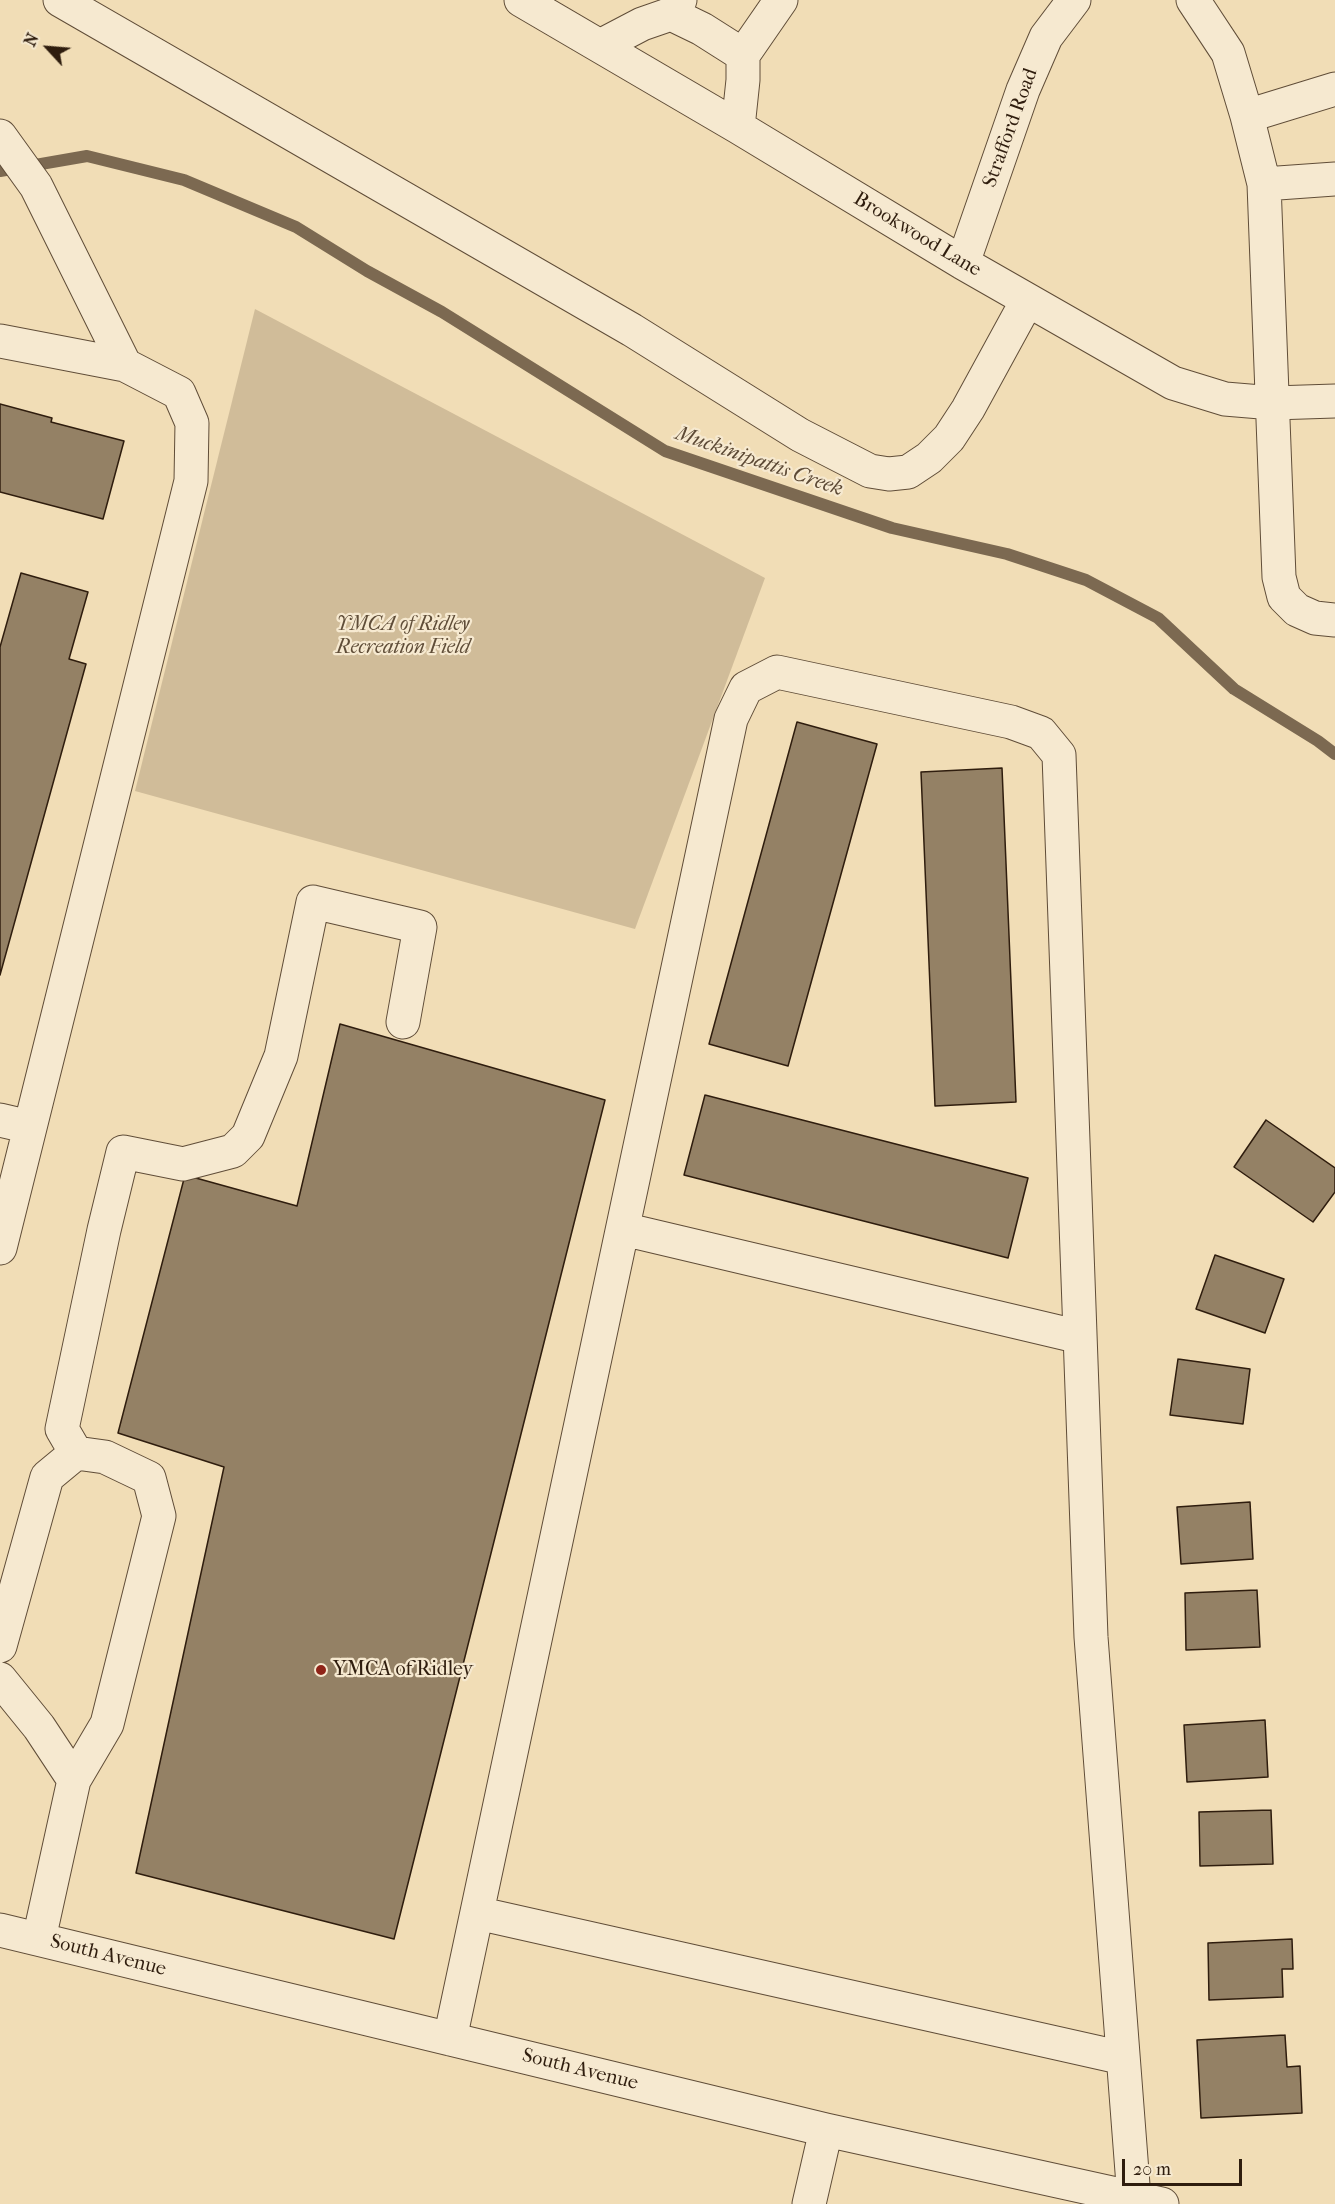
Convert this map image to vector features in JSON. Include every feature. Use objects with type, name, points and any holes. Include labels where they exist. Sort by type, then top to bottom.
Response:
[{"type":"street","points":[[60,0],[612,318],[800,435],[870,471],[889,474],[908,472],[929,458],[949,438],[968,409],[1027,301]]},
{"type":"street","name":"Brookwood Lane","points":[[521,0],[1027,301],[1173,383],[1225,399],[1273,403],[1335,400]]},
{"type":"street","points":[[738,127],[743,55],[782,0]]},
{"type":"street","name":"Strafford Road","points":[[963,263],[1023,90],[1046,37],[1074,0]]},
{"type":"street","points":[[1194,0],[1227,53],[1247,116],[1264,184],[1273,403],[1272,444],[1279,577],[1284,597],[1297,610],[1315,618],[1335,620]]},
{"type":"street","points":[[600,46],[675,7],[702,29],[743,55]]},
{"type":"street","points":[[1247,116],[1335,89]]},
{"type":"street","points":[[2,138],[36,186],[125,365]]},
{"type":"street","points":[[1264,184],[1335,179]]},
{"type":"street","points":[[0,341],[125,365],[179,393],[192,423],[191,480],[15,1123],[0,1248]]},
{"type":"street","points":[[450,2039],[731,719],[746,688],[777,672],[1011,722],[1041,733],[1059,755],[1091,1637],[1123,2058],[1148,2201]]},
{"type":"street","points":[[76,1453],[62,1429],[123,1152],[183,1164],[233,1150],[248,1136],[280,1056],[313,902],[420,927],[404,1022]]},
{"type":"street","points":[[623,1229],[1080,1337]]},
{"type":"street","points":[[0,1646],[47,1477],[76,1453],[105,1457],[149,1478],[159,1516],[107,1724],[74,1780],[39,1939]]},
{"type":"street","points":[[0,1679],[39,1727],[74,1780]]},
{"type":"street","points":[[477,1913],[1123,2058]]},
{"type":"street","name":"South Avenue","points":[[0,1930],[826,2130],[1148,2201]]},
{"type":"street","points":[[809,2204],[826,2130]]},
{"type":"green space","name":"YMCA of Ridley Recreation Field","points":[[255,309],[765,578],[635,929],[135,791]]},
{"type":"building","points":[[0,404],[52,418],[51,422],[124,441],[103,519],[0,492]]},
{"type":"building","points":[[21,573],[88,592],[69,659],[86,664],[0,975],[0,647]]},
{"type":"building","points":[[797,722],[877,744],[788,1066],[709,1044]]},
{"type":"building","points":[[1002,768],[1016,1102],[935,1106],[921,772]]},
{"type":"building","name":"YMCA of Ridley","points":[[340,1024],[605,1100],[394,1939],[136,1873],[224,1467],[118,1433],[185,1175],[297,1206]]},
{"type":"building","points":[[705,1095],[1028,1178],[1008,1258],[684,1175]]},
{"type":"building","points":[[1266,1120],[1335,1168],[1335,1192],[1313,1222],[1234,1167]]},
{"type":"building","points":[[1215,1255],[1284,1279],[1265,1333],[1196,1309]]},
{"type":"building","points":[[1178,1359],[1250,1369],[1243,1424],[1170,1415]]},
{"type":"building","points":[[1250,1502],[1253,1559],[1181,1564],[1177,1507]]},
{"type":"building","points":[[1257,1590],[1260,1647],[1186,1650],[1185,1593]]},
{"type":"building","points":[[1265,1720],[1268,1777],[1187,1782],[1184,1725]]},
{"type":"building","points":[[1271,1810],[1273,1864],[1200,1866],[1199,1812]]},
{"type":"building","points":[[1292,1939],[1293,1969],[1282,1969],[1283,1997],[1209,2000],[1208,1943]]},
{"type":"building","points":[[1285,2035],[1287,2067],[1300,2066],[1302,2113],[1201,2118],[1197,2040]]},
{"type":"waterway","name":"Muckinipattis Creek","points":[[0,171],[87,156],[184,180],[296,227],[367,271],[442,312],[665,451],[892,528],[1007,554],[1086,580],[1158,618],[1234,689],[1335,754]]},
{"type":"place","name":"YMCA of Ridley","points":[[321,1670]]}]
